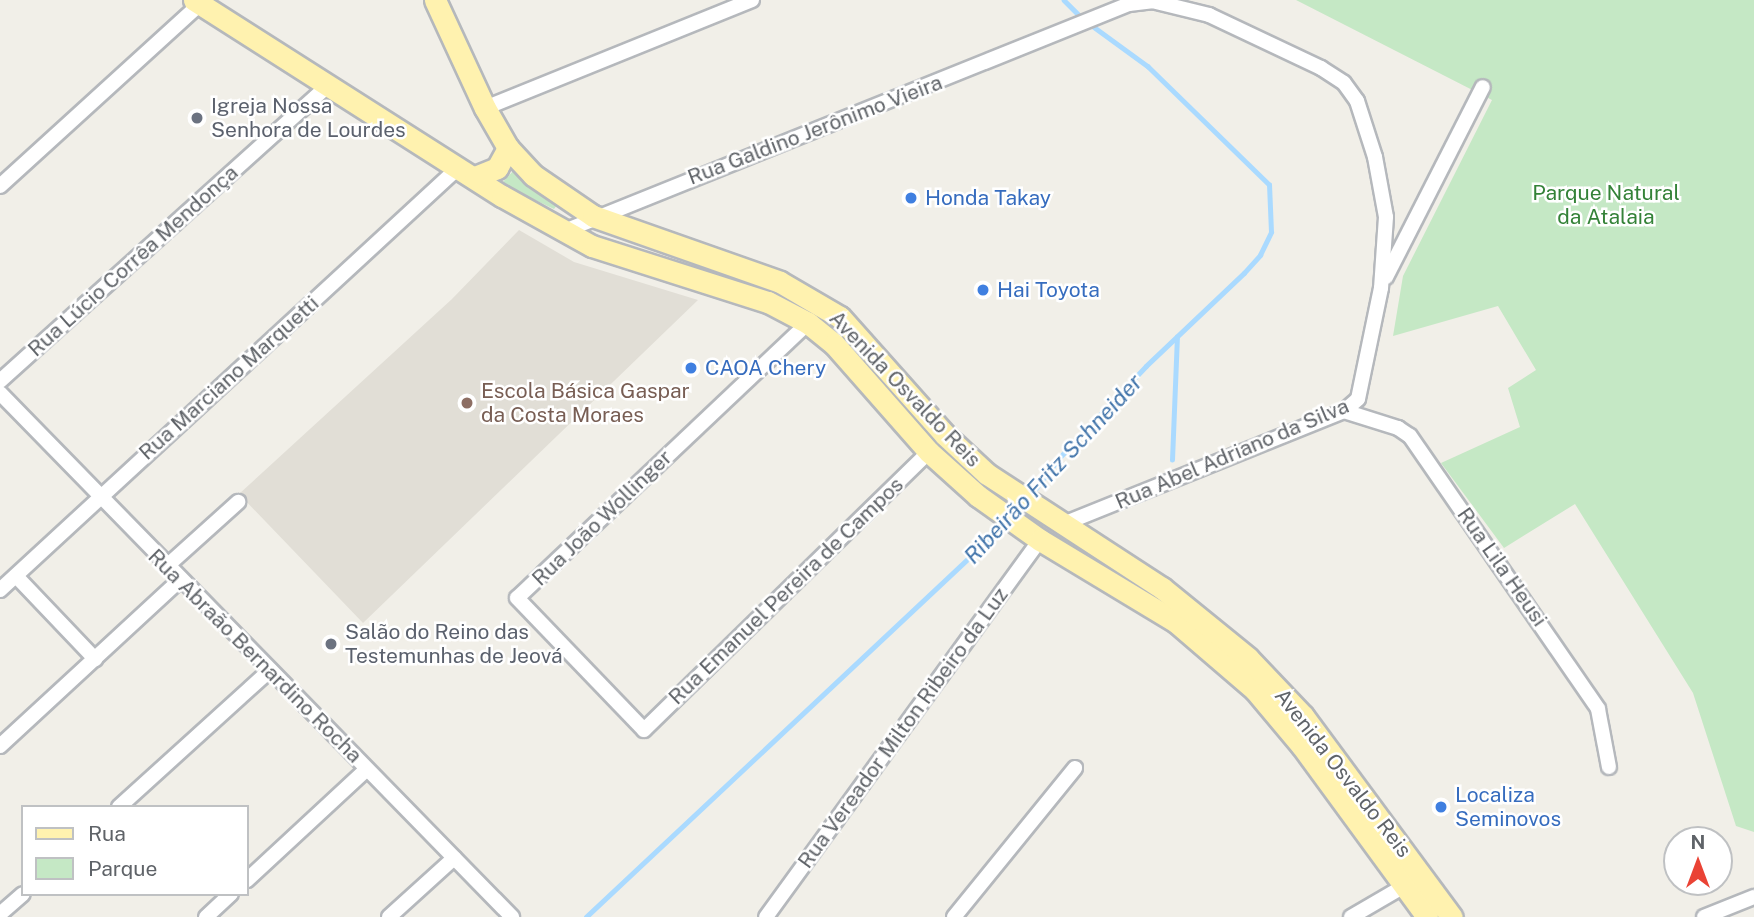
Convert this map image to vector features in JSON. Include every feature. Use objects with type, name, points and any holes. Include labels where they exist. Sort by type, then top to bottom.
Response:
[{"type":"main road","name":"Avenida Osvaldo Reis","points":[[438,1],[485,108],[508,148],[533,175],[593,216],[780,282],[819,302],[854,332],[945,435],[1011,494],[1162,588],[1248,657],[1303,716],[1452,917]]},
{"type":"main road","name":"Avenida Osvaldo Reis","points":[[197,2],[467,172],[567,230],[620,257],[768,302],[808,323],[834,344],[929,452],[995,509],[1034,536],[1176,622],[1255,690],[1302,746],[1427,917]]},
{"type":"main road","points":[[467,172],[497,168],[508,148]]},
{"type":"street","points":[[485,108],[752,0]]},
{"type":"street","points":[[0,186],[197,2]]},
{"type":"street","name":"Rua Abel Adriano da Silva","points":[[1060,524],[1354,405],[1361,392],[1381,288],[1386,230],[1375,156],[1357,101],[1344,83],[1209,15],[1175,4],[1129,4],[1098,17]]},
{"type":"street","name":"Rua Galdino Jerônimo Vieira","points":[[567,230],[593,216],[1098,17]]},
{"type":"street","name":"Rua Lúcio Corrêa Mendonça","points":[[0,381],[329,85]]},
{"type":"street","points":[[1381,288],[1483,87]]},
{"type":"street","name":"Rua Marciano Marquetti","points":[[0,590],[100,496],[467,172]]},
{"type":"street","name":"Rua João Wollinger","points":[[643,730],[517,598],[808,323]]},
{"type":"street","name":"Rua Abraão Bernardino Rocha","points":[[0,393],[512,917]]},
{"type":"street","name":"Rua Lila Heusi","points":[[1344,411],[1398,428],[1410,436],[1598,709],[1609,767]]},
{"type":"street","name":"Rua Emanuel Pereira de Campos","points":[[643,730],[929,452]]},
{"type":"street","points":[[167,566],[238,502]]},
{"type":"street","name":"Rua Vereador Milton Ribeiro da Luz","points":[[766,917],[1034,536]]},
{"type":"street","points":[[16,576],[95,659]]},
{"type":"street","points":[[0,746],[181,579]]},
{"type":"street","points":[[121,805],[270,670]]},
{"type":"street","points":[[954,917],[1075,768]]},
{"type":"street","points":[[248,879],[367,769]]},
{"type":"street","points":[[389,917],[454,858]]},
{"type":"street","points":[[1351,917],[1404,886]]},
{"type":"street","points":[[0,914],[21,896]]},
{"type":"street","points":[[206,917],[229,896]]},
{"type":"street","points":[[1704,917],[1754,897]]},
{"type":"shaded area","name":"Escola Básica Gaspar da Costa Moraes","points":[[519,230],[574,262],[698,300],[363,623],[239,494],[452,299]]},
{"type":"green space","name":"Parque Natural da Atalaia","points":[[1296,0],[1754,0],[1754,832],[1736,826],[1693,693],[1575,504],[1504,548],[1441,463],[1520,427],[1508,388],[1536,370],[1498,306],[1393,336],[1403,276],[1492,100]]},
{"type":"green space","points":[[514,170],[557,205],[554,209],[501,184]]},
{"type":"waterway","name":"Ribeirão Fritz Schneider","points":[[1064,0],[1083,19]]},
{"type":"waterway","name":"Ribeirão Fritz Schneider","points":[[1030,496],[1060,457],[1146,366],[1244,273],[1260,255],[1271,232],[1269,185],[1148,67],[1089,24]]},
{"type":"waterway","points":[[1172,460],[1177,337]]},
{"type":"waterway","name":"Ribeirão Fritz Schneider","points":[[586,917],[1005,524]]},
{"type":"place","name":"Igreja Nossa Senhora de Lourdes","points":[[197,118]]},
{"type":"place","name":"Honda Takay","points":[[911,198]]},
{"type":"place","name":"Hai Toyota","points":[[983,290]]},
{"type":"place","name":"CAOA Chery","points":[[691,368]]},
{"type":"place","name":"Escola Básica Gaspar da Costa Moraes","points":[[467,403]]},
{"type":"place","name":"Salão do Reino das Testemunhas de Jeová","points":[[331,644]]},
{"type":"place","name":"Localiza Seminovos","points":[[1441,807]]}]
